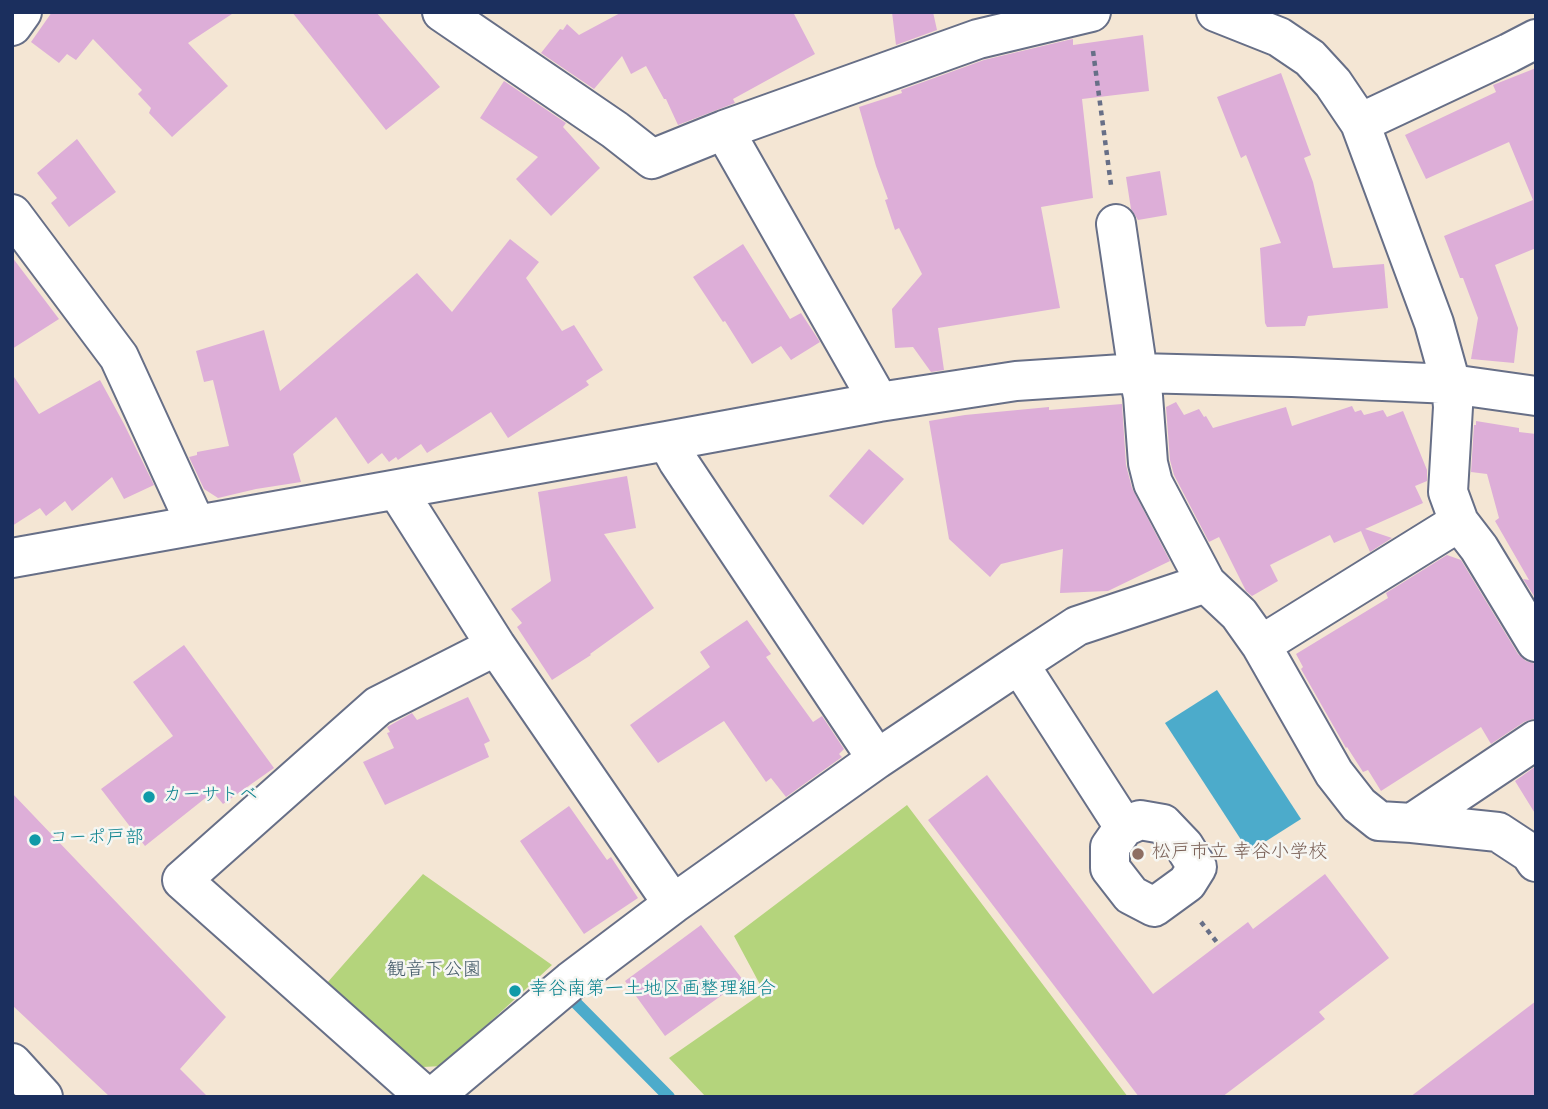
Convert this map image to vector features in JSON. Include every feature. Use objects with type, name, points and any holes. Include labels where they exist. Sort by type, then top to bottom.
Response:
[{"type":"street","points":[[12,26],[22,12]]},
{"type":"street","points":[[442,12],[615,130],[652,159],[724,130],[978,39],[1089,13]]},
{"type":"street","points":[[1216,12],[1279,37],[1310,58],[1333,83],[1360,123],[1434,323],[1451,384],[1453,407],[1448,492],[1459,522],[1479,548],[1536,642]]},
{"type":"street","points":[[1360,123],[1536,39]]},
{"type":"street","points":[[724,130],[879,402]]},
{"type":"street","points":[[12,214],[119,356],[196,525]]},
{"type":"street","points":[[1116,224],[1143,396],[1148,464],[1153,483],[1206,583],[1239,614],[1261,645],[1334,774],[1359,805],[1379,821],[1498,832],[1530,853],[1536,862]]},
{"type":"street","points":[[12,558],[879,402],[1016,381],[1138,373],[1451,384],[1536,396]]},
{"type":"street","points":[[667,441],[877,759]]},
{"type":"street","points":[[397,490],[496,646],[673,904]]},
{"type":"street","points":[[1261,645],[1459,522]]},
{"type":"street","points":[[433,1097],[571,981],[673,904],[877,759],[1019,664],[1077,626],[1206,583]]},
{"type":"street","points":[[426,1097],[181,880],[378,706],[496,646]]},
{"type":"street","points":[[1019,664],[1124,828]]},
{"type":"street","points":[[1412,822],[1536,740]]},
{"type":"street","points":[[12,1063],[43,1097]]},
{"type":"path","points":[[1089,13],[1116,224]]},
{"type":"green space","points":[[907,805],[1128,1097],[706,1097],[669,1058],[764,992],[734,936]]},
{"type":"green space","name":"観音下公園","points":[[423,874],[552,965],[442,1066],[423,1067],[327,983]]},
{"type":"water","points":[[1217,690],[1301,819],[1249,852],[1165,723]]},
{"type":"building","points":[[52,12],[235,12],[188,43],[228,86],[172,137],[149,113],[151,108],[138,94],[142,90],[93,39],[76,60],[67,54],[59,63],[31,42]]},
{"type":"building","points":[[292,12],[376,12],[440,87],[386,130]]},
{"type":"building","points":[[622,12],[793,12],[815,54],[733,99],[735,103],[678,125],[646,66],[631,74],[622,56],[594,89],[541,53],[567,24],[579,35]]},
{"type":"building","points":[[892,12],[933,12],[937,30],[896,45]]},
{"type":"building","points":[[1143,35],[1149,91],[1082,99],[1093,198],[1041,207],[1060,308],[938,328],[944,370],[931,372],[913,347],[895,348],[892,309],[922,274],[899,228],[895,230],[859,107],[984,60],[1073,39],[1073,45]]},
{"type":"building","points":[[1536,68],[1536,248],[1495,265],[1518,328],[1514,363],[1471,359],[1478,318],[1444,236],[1533,200],[1509,142],[1426,179],[1405,135],[1496,92],[1493,85]]},
{"type":"building","points":[[1281,73],[1311,155],[1304,158],[1313,182],[1333,268],[1384,264],[1388,308],[1308,316],[1305,326],[1267,327],[1265,323],[1260,248],[1281,243],[1246,155],[1241,158],[1217,97]]},
{"type":"building","points":[[504,81],[566,123],[563,127],[600,168],[551,216],[516,179],[538,157],[480,118]]},
{"type":"building","points":[[77,139],[116,192],[69,227],[51,203],[57,198],[37,173]]},
{"type":"building","points":[[1160,171],[1167,215],[1138,220],[1131,209],[1126,177]]},
{"type":"building","points":[[510,239],[539,262],[526,278],[562,331],[574,325],[603,370],[586,381],[589,385],[508,438],[491,412],[427,453],[421,444],[398,460],[396,457],[389,462],[382,453],[368,464],[336,417],[293,454],[301,482],[218,498],[204,489],[189,457],[197,455],[197,452],[229,446],[213,380],[204,382],[196,351],[264,330],[280,391],[417,273],[452,312]]},
{"type":"building","points":[[743,244],[790,319],[801,313],[820,342],[791,360],[781,346],[752,364],[693,277]]},
{"type":"building","points":[[12,257],[59,319],[12,349]]},
{"type":"building","points":[[12,374],[39,414],[100,380],[154,485],[124,499],[112,477],[72,511],[65,501],[46,516],[40,508],[12,526]]},
{"type":"building","points":[[1176,402],[1184,415],[1199,409],[1213,428],[1286,407],[1292,426],[1352,406],[1355,412],[1361,410],[1364,415],[1383,410],[1387,417],[1403,411],[1427,470],[1427,481],[1415,486],[1423,503],[1365,529],[1392,538],[1370,552],[1361,531],[1334,543],[1330,535],[1270,565],[1278,581],[1252,596],[1246,591],[1219,537],[1209,542],[1174,475],[1170,460],[1166,407]]},
{"type":"building","points":[[1122,404],[1126,465],[1132,488],[1170,561],[1108,591],[1060,593],[1063,549],[1001,564],[990,577],[949,539],[929,421],[1049,407],[1049,410]]},
{"type":"building","points":[[1476,421],[1519,428],[1519,432],[1536,434],[1536,599],[1523,579],[1529,580],[1495,521],[1499,518],[1487,474],[1471,472]]},
{"type":"building","points":[[869,449],[904,479],[863,525],[829,496]]},
{"type":"building","points":[[627,476],[636,528],[604,534],[654,608],[552,680],[517,627],[522,623],[511,609],[551,581],[538,492]]},
{"type":"building","points":[[1447,555],[1461,560],[1518,654],[1526,661],[1536,664],[1536,718],[1524,722],[1491,744],[1481,727],[1381,791],[1368,770],[1363,772],[1346,748],[1301,669],[1303,667],[1296,654],[1388,598],[1386,593]]},
{"type":"building","points":[[747,620],[771,654],[766,657],[813,722],[822,716],[844,749],[839,754],[842,757],[786,797],[771,778],[766,782],[724,721],[658,763],[630,725],[710,667],[700,652]]},
{"type":"building","points":[[184,645],[274,768],[223,804],[213,792],[145,846],[101,789],[173,736],[133,682]]},
{"type":"building","points":[[468,697],[490,741],[484,744],[489,757],[385,805],[363,762],[394,748],[387,727],[412,713],[417,720]]},
{"type":"building","points":[[1536,766],[1536,815],[1515,781]]},
{"type":"building","points":[[987,775],[1153,994],[1248,922],[1253,929],[1325,874],[1389,958],[1319,1012],[1325,1019],[1222,1097],[1139,1097],[928,820]]},
{"type":"building","points":[[12,793],[226,1017],[180,1069],[208,1097],[110,1097],[12,1005]]},
{"type":"building","points":[[569,806],[607,860],[611,857],[638,898],[584,934],[520,841]]},
{"type":"building","points":[[701,925],[743,980],[665,1036],[625,981]]},
{"type":"building","points":[[1536,1001],[1536,1097],[1410,1097]]},
{"type":"waterway","points":[[574,1001],[669,1097]]},
{"type":"place","name":"カーサトベ","points":[[149,797]]},
{"type":"place","name":"コーポ戸部","points":[[35,840]]},
{"type":"place","name":"松戸市立 幸谷小学校","points":[[1138,854]]},
{"type":"place","name":"幸谷南第一土地区画整理組合","points":[[515,991]]}]
